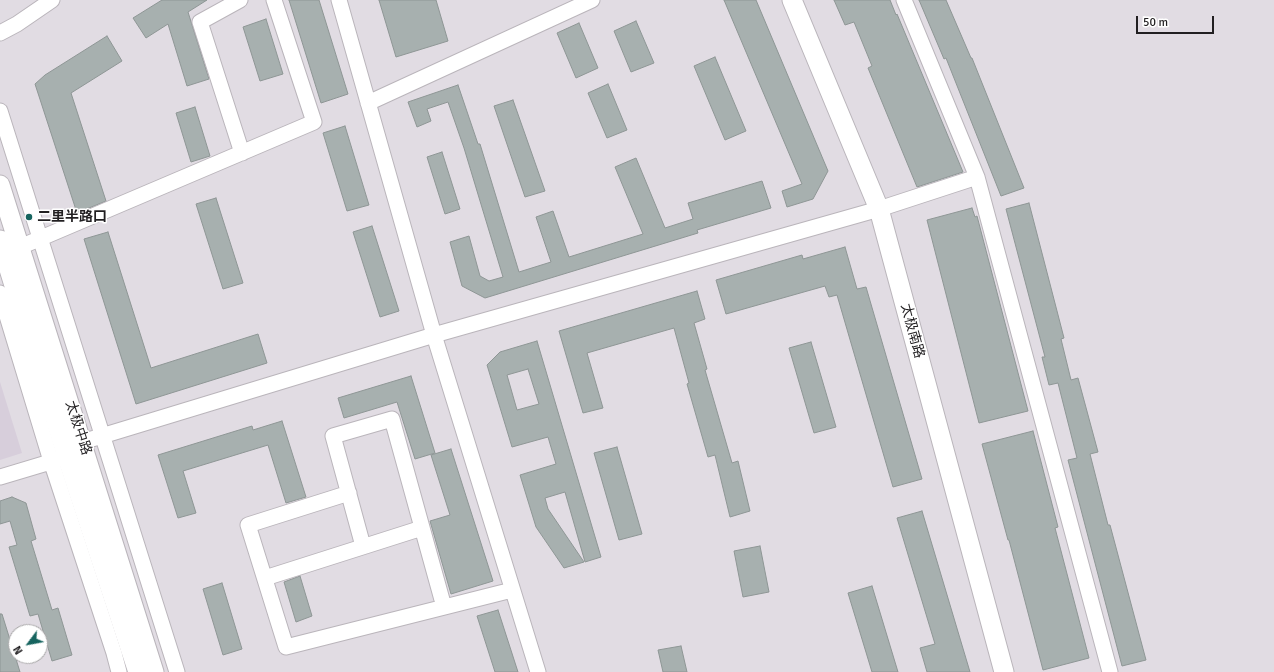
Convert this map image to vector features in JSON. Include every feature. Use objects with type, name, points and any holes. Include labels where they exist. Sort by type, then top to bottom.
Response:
[{"type":"main road","name":"太极南路","points":[[792,0],[879,209],[1004,672]]},
{"type":"main road","name":"太极中路","points":[[0,185],[154,672]]},
{"type":"main road","name":"太极中路","points":[[0,240],[59,459],[138,672]]},
{"type":"street","points":[[0,33],[17,24],[52,0]]},
{"type":"street","points":[[240,0],[200,22],[242,153]]},
{"type":"street","points":[[20,247],[314,122],[274,0]]},
{"type":"street","points":[[339,0],[434,335],[538,672]]},
{"type":"street","points":[[368,103],[592,0]]},
{"type":"street","points":[[904,0],[977,177],[1110,672]]},
{"type":"street","points":[[0,111],[177,672]]},
{"type":"street","points":[[0,477],[59,459],[82,442],[434,335],[879,209],[977,177]]},
{"type":"street","points":[[0,293],[59,459],[119,672]]},
{"type":"street","points":[[363,546],[332,436],[392,419],[444,607]]},
{"type":"street","points":[[348,493],[248,525],[286,647],[512,590]]},
{"type":"street","points":[[265,578],[422,528]]},
{"type":"shaded area","points":[[0,382],[22,453],[0,460]]},
{"type":"building","points":[[162,0],[207,0],[188,12],[209,79],[187,86],[168,24],[146,38],[133,18]]},
{"type":"building","points":[[289,0],[319,0],[348,94],[321,103]]},
{"type":"building","points":[[379,0],[436,0],[448,41],[396,57]]},
{"type":"building","points":[[724,0],[756,0],[828,171],[813,199],[787,207],[782,191],[802,184]]},
{"type":"building","points":[[834,0],[890,0],[963,172],[917,187],[868,68],[872,66],[854,22],[845,25]]},
{"type":"building","points":[[919,0],[946,0],[972,58],[1024,188],[1001,196],[946,58],[944,59]]},
{"type":"building","points":[[266,19],[283,74],[260,81],[243,27]]},
{"type":"building","points":[[636,21],[654,63],[631,72],[614,31]]},
{"type":"building","points":[[579,23],[598,68],[576,78],[557,33]]},
{"type":"building","points":[[107,36],[122,61],[71,93],[106,201],[77,213],[35,84],[45,75]]},
{"type":"building","points":[[715,57],[746,131],[725,140],[694,66]]},
{"type":"building","points":[[608,84],[627,130],[607,138],[588,93]]},
{"type":"building","points":[[458,85],[478,144],[480,144],[519,272],[551,262],[536,217],[553,211],[569,257],[643,234],[615,167],[636,158],[665,228],[693,219],[688,203],[762,181],[771,208],[697,230],[698,233],[485,298],[462,286],[450,242],[469,236],[480,276],[489,281],[503,277],[464,148],[448,102],[427,109],[431,121],[417,127],[408,102]]},
{"type":"building","points":[[513,100],[545,191],[525,197],[494,106]]},
{"type":"building","points":[[195,107],[210,156],[191,162],[176,113]]},
{"type":"building","points":[[345,126],[369,205],[347,211],[323,133]]},
{"type":"building","points":[[442,152],[460,209],[445,214],[427,157]]},
{"type":"building","points":[[216,198],[243,283],[223,289],[196,204]]},
{"type":"building","points":[[1029,203],[1064,338],[1061,339],[1071,380],[1078,378],[1098,452],[1090,454],[1108,525],[1110,525],[1146,660],[1122,666],[1068,460],[1077,458],[1058,383],[1049,385],[1042,357],[1045,357],[1006,209]]},
{"type":"building","points":[[972,208],[975,217],[977,216],[1028,411],[979,423],[927,220]]},
{"type":"building","points":[[372,226],[399,311],[380,317],[353,232]]},
{"type":"building","points":[[108,232],[151,368],[258,334],[267,363],[136,404],[84,239]]},
{"type":"building","points":[[845,247],[857,289],[866,287],[922,479],[893,487],[837,295],[829,297],[825,286],[726,314],[716,280],[802,255],[803,259]]},
{"type":"building","points":[[697,291],[705,319],[694,323],[707,369],[705,370],[732,463],[738,461],[750,511],[730,517],[715,455],[708,457],[687,384],[689,383],[674,328],[587,353],[603,408],[583,413],[559,331]]},
{"type":"building","points":[[537,341],[601,557],[585,562],[565,492],[545,498],[548,509],[584,562],[564,568],[536,527],[520,475],[556,464],[548,437],[512,447],[487,365],[500,352]],"holes":[[[528,369],[539,404],[517,410],[507,375]]]},
{"type":"building","points":[[811,342],[836,427],[814,433],[789,348]]},
{"type":"building","points":[[411,376],[435,453],[415,459],[397,402],[344,418],[338,398]]},
{"type":"building","points":[[282,421],[306,497],[286,503],[268,445],[183,471],[196,513],[178,518],[158,455],[252,426],[253,430]]},
{"type":"building","points":[[1033,431],[1058,527],[1055,528],[1089,658],[1043,670],[982,444]]},
{"type":"building","points":[[617,447],[642,534],[619,540],[594,453]]},
{"type":"building","points":[[451,449],[493,581],[451,594],[430,521],[450,515],[431,455]]},
{"type":"building","points":[[12,497],[26,503],[36,539],[31,541],[52,610],[58,608],[72,655],[52,661],[48,648],[48,624],[41,624],[38,614],[30,616],[9,547],[17,545],[10,521],[0,524],[0,501]]},
{"type":"building","points":[[922,511],[970,672],[927,672],[920,648],[935,644],[897,518]]},
{"type":"building","points":[[760,546],[769,592],[743,597],[734,551]]},
{"type":"building","points":[[300,576],[312,616],[296,622],[284,582]]},
{"type":"building","points":[[222,583],[242,649],[223,655],[203,589]]},
{"type":"building","points":[[872,586],[898,672],[872,672],[848,593]]},
{"type":"building","points":[[498,610],[518,672],[495,672],[477,616]]},
{"type":"building","points":[[0,614],[2,614],[8,633],[8,664],[18,664],[20,672],[0,672]]},
{"type":"building","points":[[681,646],[687,672],[663,672],[658,650]]},
{"type":"place","name":"二里半路口","points":[[29,217]]}]
